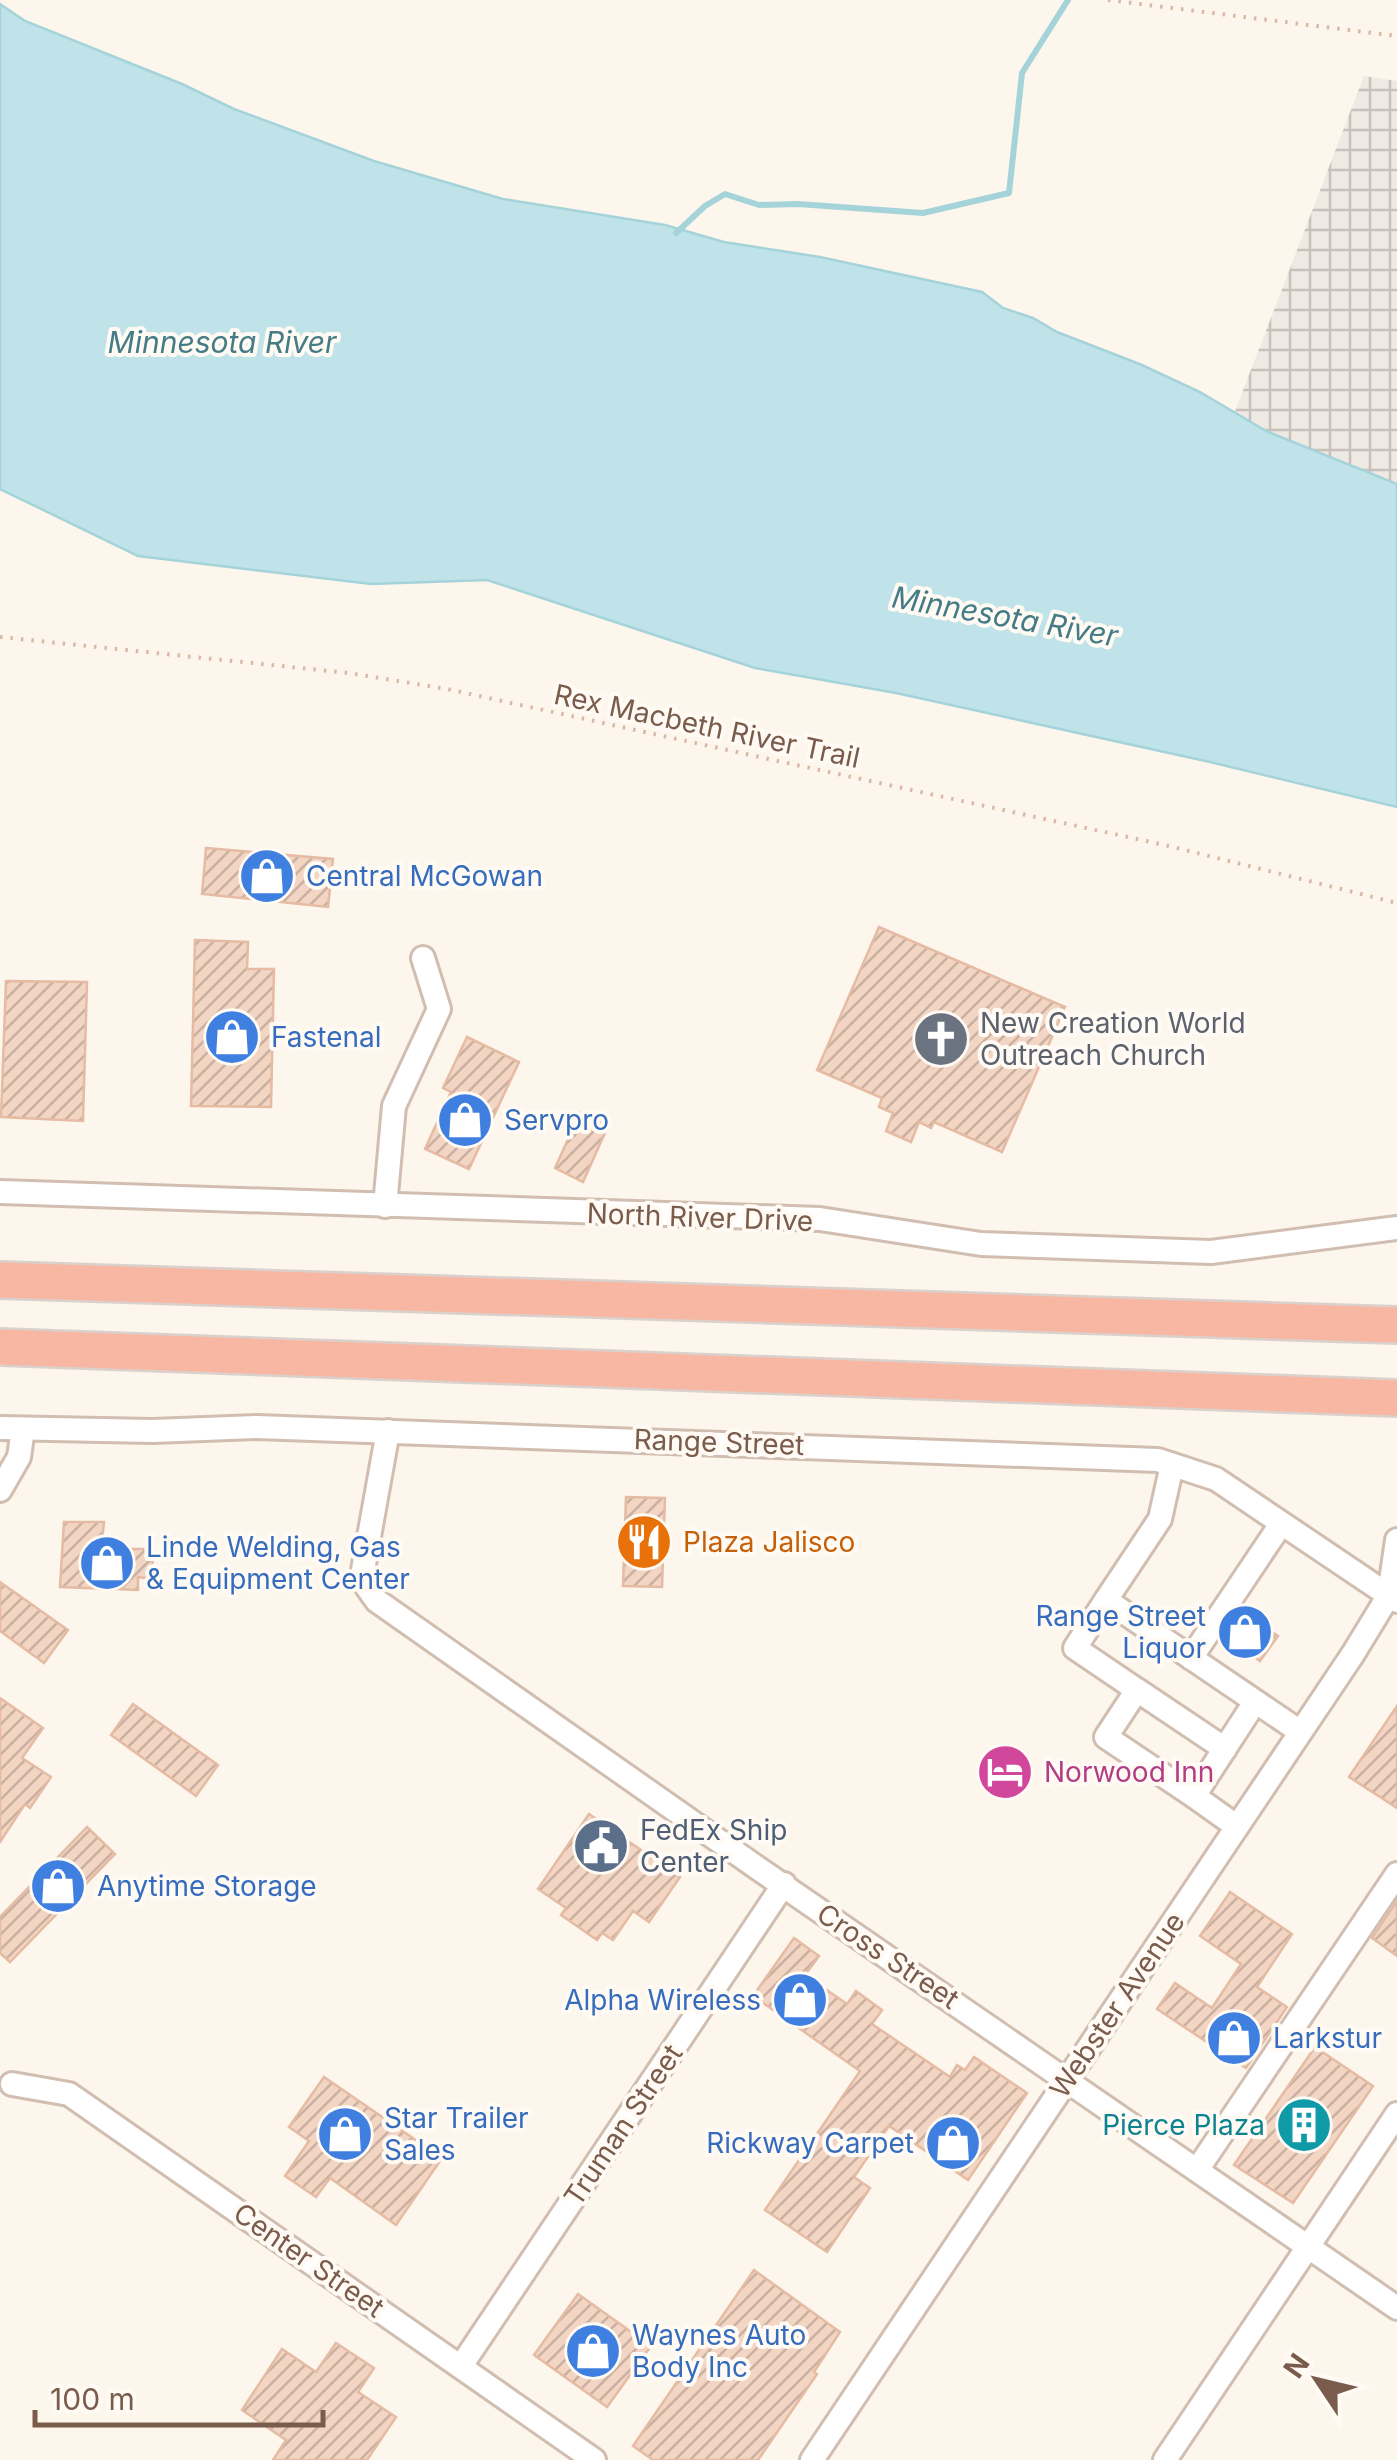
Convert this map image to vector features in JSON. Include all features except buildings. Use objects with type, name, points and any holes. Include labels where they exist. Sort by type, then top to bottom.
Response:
[{"type":"highway","points":[[0,1280],[1397,1325]]},
{"type":"highway","points":[[0,1347],[1397,1398]]},
{"type":"street","points":[[385,1206],[394,1106],[440,1009],[423,958]]},
{"type":"street","name":"North River Drive","points":[[0,1192],[820,1220],[981,1244],[1188,1252],[1397,1228]]},
{"type":"street","name":"Range Street","points":[[12,1429],[153,1431],[257,1427],[1158,1460],[1216,1480],[1393,1598]]},
{"type":"street","points":[[0,1490],[19,1457],[12,1429]]},
{"type":"street","name":"Cross Street","points":[[388,1431],[363,1570],[367,1587],[377,1600],[1397,2308]]},
{"type":"street","points":[[1172,1465],[1160,1519],[1075,1648],[1226,1749]]},
{"type":"street","points":[[1192,1658],[1281,1524]]},
{"type":"street","name":"Webster Avenue","points":[[812,2460],[1299,1731],[1393,1598],[1397,1544]]},
{"type":"street","points":[[1106,1600],[1299,1731]]},
{"type":"street","points":[[1137,1690],[1106,1737],[1236,1826]]},
{"type":"street","points":[[1194,1796],[1255,1702]]},
{"type":"street","points":[[1197,2170],[1397,1874]]},
{"type":"street","name":"Truman Street","points":[[461,2366],[784,1884]]},
{"type":"street","name":"Center Street","points":[[12,2084],[69,2094],[594,2460]]},
{"type":"street","points":[[1164,2460],[1397,2114]]},
{"type":"path","points":[[1108,0],[1397,36]]},
{"type":"path","name":"Rex Macbeth River Trail","points":[[0,637],[331,671],[447,689],[1168,846],[1397,903]]},
{"type":"shaded area","points":[[1364,76],[1397,81],[1397,540],[1219,453]]},
{"type":"water","name":"Minnesota River","points":[[0,4],[25,21],[234,109],[374,161],[503,199],[665,225],[724,242],[820,257],[982,292],[1003,308],[1200,392],[1266,431],[1397,484],[1397,807],[896,693],[755,668],[487,580],[371,584],[138,556],[0,489]]},
{"type":"waterway","points":[[676,233],[705,206],[725,194],[759,205],[923,213],[1009,193],[1022,73],[1068,0]]},
{"type":"place","name":"Central McGowan","points":[[267,876]]},
{"type":"place","name":"Fastenal","points":[[232,1037]]},
{"type":"place","name":"New Creation World Outreach Church","points":[[941,1039]]},
{"type":"place","name":"Servpro","points":[[465,1120]]},
{"type":"place","name":"Plaza Jalisco","points":[[644,1542]]},
{"type":"place","name":"Linde Welding, Gas & Equipment Center","points":[[107,1563]]},
{"type":"place","name":"Range Street Liquor","points":[[1245,1632]]},
{"type":"place","name":"Norwood Inn","points":[[1005,1772]]},
{"type":"place","name":"FedEx Ship Center","points":[[601,1846]]},
{"type":"place","name":"Anytime Storage","points":[[58,1886]]},
{"type":"place","name":"Alpha Wireless","points":[[800,2000]]},
{"type":"place","name":"Larkstur","points":[[1234,2038]]},
{"type":"place","name":"Pierce Plaza","points":[[1304,2125]]},
{"type":"place","name":"Star Trailer Sales","points":[[345,2134]]},
{"type":"place","name":"Rickway Carpet","points":[[953,2143]]},
{"type":"place","name":"Waynes Auto Body Inc","points":[[593,2351]]}]
